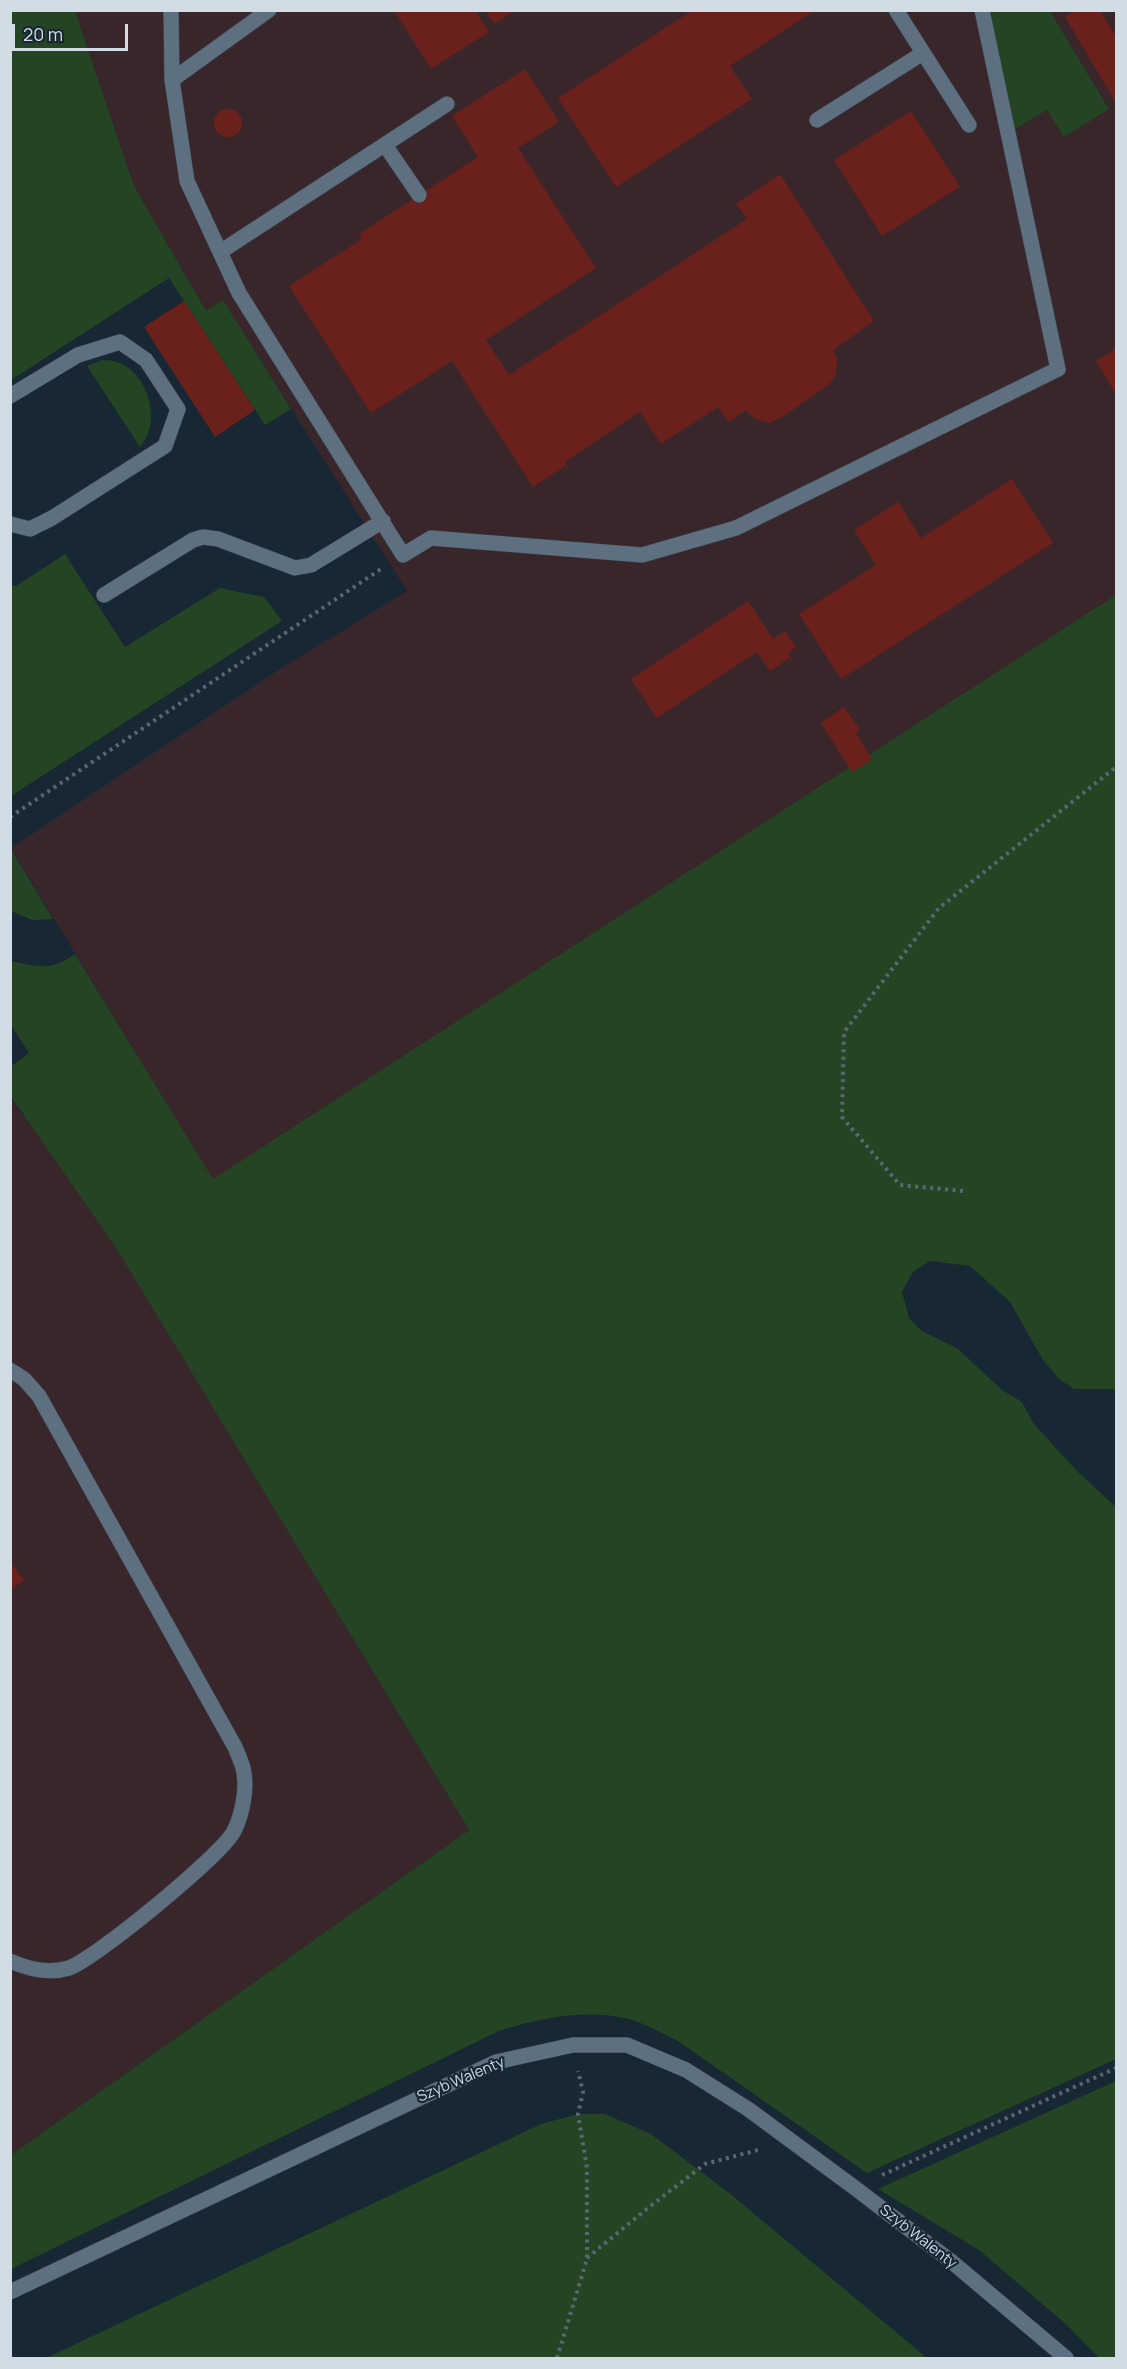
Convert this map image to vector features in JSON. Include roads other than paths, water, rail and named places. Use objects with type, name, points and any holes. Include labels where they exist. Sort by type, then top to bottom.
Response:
[{"type":"street","points":[[171,10],[172,80],[187,181],[239,293],[403,555],[431,538],[642,555],[736,528],[1058,369],[982,10]]},
{"type":"street","points":[[172,80],[269,10]]},
{"type":"street","points":[[896,10],[969,125]]},
{"type":"street","points":[[817,120],[923,53]]},
{"type":"street","points":[[220,252],[447,104]]},
{"type":"street","points":[[385,145],[419,195]]},
{"type":"street","points":[[10,396],[78,355],[120,342],[146,360],[178,409],[165,446],[52,518],[30,529],[10,524]]},
{"type":"street","points":[[104,596],[193,540],[203,537],[218,539],[295,568],[311,565],[383,521]]},
{"type":"street","points":[[10,1370],[24,1379],[44,1406],[235,1747],[244,1773],[244,1797],[234,1832],[218,1852],[105,1946],[68,1968],[52,1970],[26,1968],[10,1961]]},
{"type":"street","name":"Szyb Walenty","points":[[10,2292],[496,2062],[573,2045],[627,2045],[686,2070],[748,2109],[952,2262],[1066,2358]]}]
